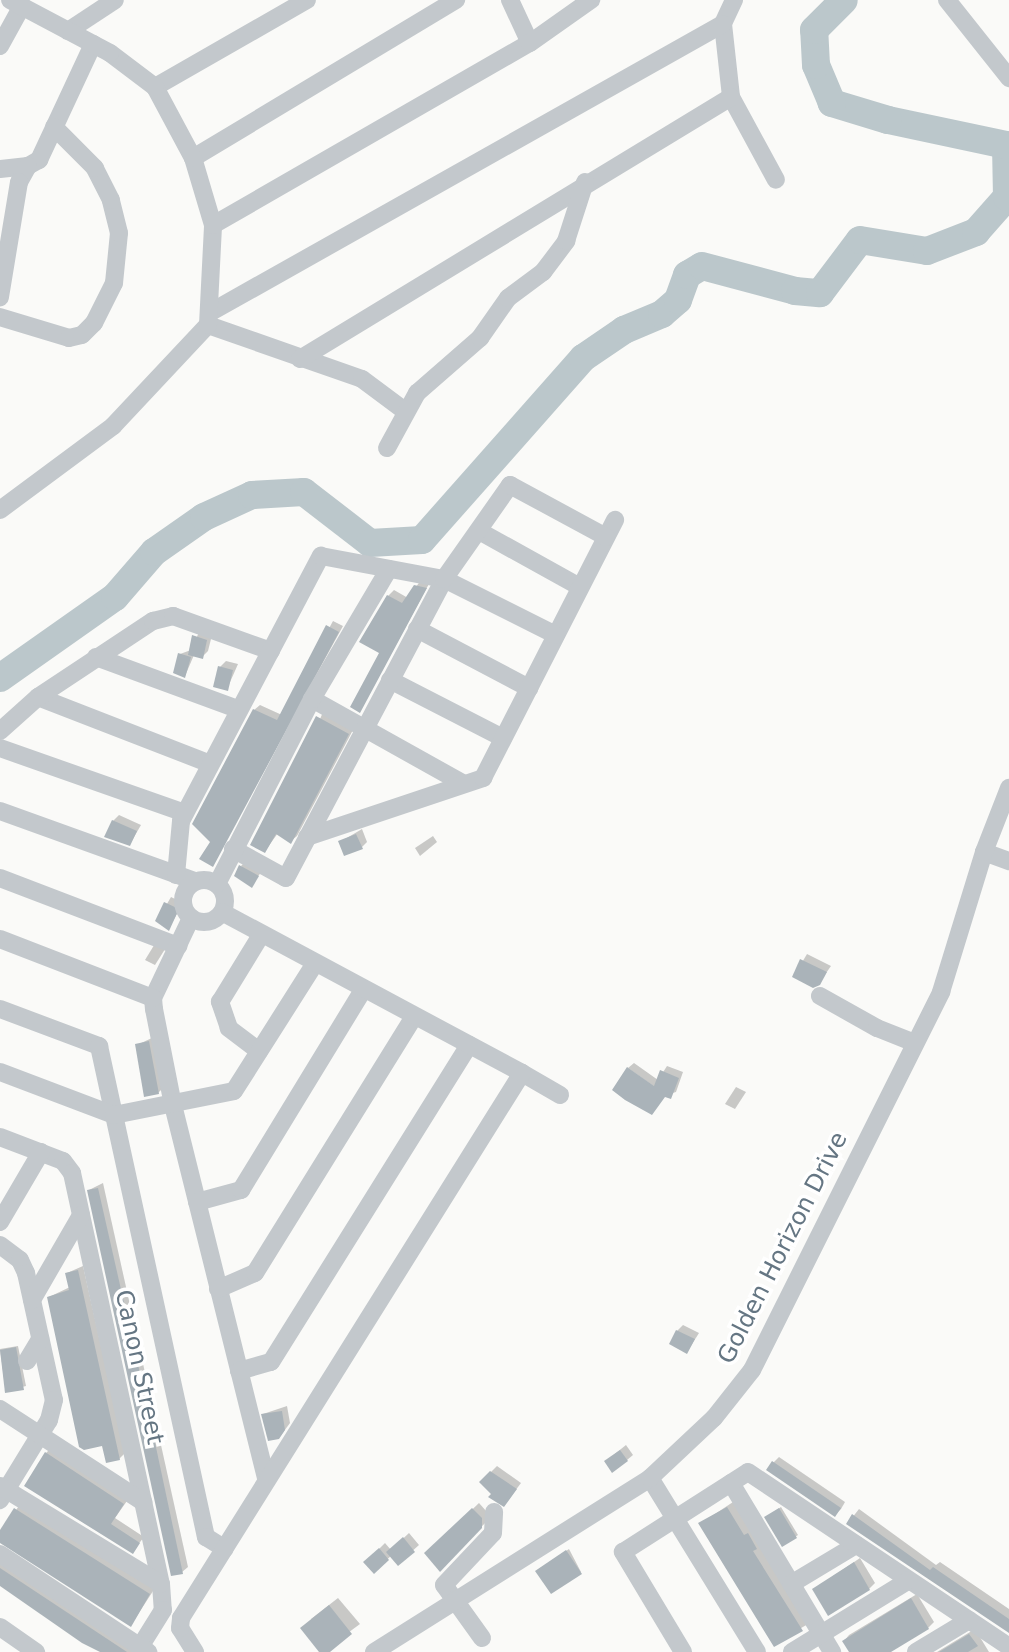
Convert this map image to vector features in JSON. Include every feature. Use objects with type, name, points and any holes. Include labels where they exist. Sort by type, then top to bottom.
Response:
[{"type":"street","points":[[68,31],[115,0]]},
{"type":"street","points":[[155,87],[307,0]]},
{"type":"street","points":[[193,158],[456,0]]},
{"type":"street","points":[[510,0],[530,43]]},
{"type":"street","points":[[734,0],[723,24],[731,97],[776,180]]},
{"type":"street","points":[[947,0],[1003,54],[1009,78]]},
{"type":"street","points":[[213,225],[530,43],[591,1]]},
{"type":"street","points":[[0,46],[16,3],[93,44],[155,87],[193,158],[213,225],[209,318]]},
{"type":"street","points":[[0,510],[113,426],[209,318],[723,24]]},
{"type":"street","points":[[0,169],[28,166],[39,160],[93,44]]},
{"type":"street","points":[[300,359],[585,183],[731,97]]},
{"type":"street","points":[[0,317],[69,338],[82,335],[94,323],[114,283],[118,233],[111,200],[94,169],[54,127]]},
{"type":"street","points":[[0,297],[19,183],[28,166]]},
{"type":"street","points":[[387,448],[417,393],[480,338],[508,298],[543,272],[566,241],[585,183]]},
{"type":"street","points":[[209,318],[300,359],[362,379],[405,411]]},
{"type":"street","points":[[233,849],[286,878],[444,579],[510,485],[606,537]]},
{"type":"street","points":[[307,837],[483,778],[615,520]]},
{"type":"street","points":[[479,531],[580,587]]},
{"type":"street","points":[[176,875],[175,859],[185,813],[208,763],[321,556],[444,579],[556,635]]},
{"type":"street","points":[[217,884],[312,699],[388,569]]},
{"type":"street","points":[[0,731],[38,697],[153,621],[173,616],[271,651]]},
{"type":"street","points":[[417,629],[529,688]]},
{"type":"street","points":[[96,657],[237,709]]},
{"type":"street","points":[[390,680],[503,737]]},
{"type":"street","points":[[38,697],[208,763]]},
{"type":"street","points":[[312,699],[464,785]]},
{"type":"street","points":[[0,748],[185,813]]},
{"type":"street","name":"Golden Horizon Drive","points":[[373,1652],[650,1478],[714,1418],[752,1370],[941,992],[984,852],[1009,788]]},
{"type":"street","points":[[0,811],[176,875],[194,881],[206,879],[217,884],[225,901],[222,912],[211,920],[191,918]]},
{"type":"street","points":[[984,852],[1009,861]]},
{"type":"street","points":[[0,878],[178,946]]},
{"type":"street","points":[[191,918],[182,899],[194,881]]},
{"type":"street","points":[[222,912],[314,965],[560,1095]]},
{"type":"street","points":[[191,918],[153,998],[173,1105],[266,1479]]},
{"type":"street","points":[[259,1051],[229,1028],[220,1002],[261,935]]},
{"type":"street","points":[[0,939],[153,998]]},
{"type":"street","points":[[0,1072],[114,1115],[234,1091],[314,965]]},
{"type":"street","points":[[197,1202],[241,1190],[363,990]]},
{"type":"street","points":[[820,996],[877,1028],[915,1043]]},
{"type":"street","points":[[0,1009],[99,1046],[206,1537],[225,1549]]},
{"type":"street","points":[[218,1289],[255,1273],[414,1017]]},
{"type":"street","points":[[239,1371],[271,1362],[469,1045]]},
{"type":"street","points":[[195,1652],[180,1628],[181,1618],[522,1073]]},
{"type":"street","name":"Canon Street","points":[[0,1137],[41,1152],[71,1167],[161,1584],[163,1610],[144,1649]]},
{"type":"street","points":[[0,1222],[41,1152]]},
{"type":"street","points":[[32,1300],[81,1215]]},
{"type":"street","points":[[0,1245],[20,1260],[32,1300],[54,1408],[2,1492],[161,1584]]},
{"type":"street","points":[[40,1339],[29,1367],[50,1388]]},
{"type":"street","points":[[0,1409],[143,1502]]},
{"type":"street","points":[[682,1652],[623,1552],[748,1472],[1009,1647]]},
{"type":"street","points":[[650,1478],[757,1652]]},
{"type":"street","points":[[731,1483],[832,1652]]},
{"type":"street","points":[[482,1637],[446,1591],[447,1578],[493,1533],[494,1512]]},
{"type":"street","points":[[791,1584],[856,1545]]},
{"type":"street","points":[[0,1554],[144,1649]]},
{"type":"street","points":[[792,1652],[909,1580]]},
{"type":"street","points":[[916,1652],[969,1620]]},
{"type":"street","points":[[0,1627],[36,1652]]},
{"type":"street","points":[[990,1634],[1000,1652]]},
{"type":"building","points":[[414,585],[427,588],[360,713],[350,707],[379,653],[359,642],[387,595],[402,603]]},
{"type":"building","points":[[326,625],[339,632],[213,867],[199,859],[210,842],[192,824],[253,709],[277,720]]},
{"type":"building","points":[[192,635],[207,640],[203,659],[188,655]]},
{"type":"building","points":[[178,653],[191,657],[185,678],[173,673]]},
{"type":"building","points":[[218,666],[233,670],[228,691],[213,687]]},
{"type":"building","points":[[316,716],[349,734],[291,844],[276,834],[265,853],[250,845]]},
{"type":"building","points":[[112,820],[137,831],[130,846],[104,837]]},
{"type":"building","points":[[356,834],[363,849],[344,856],[338,841]]},
{"type":"building","points":[[239,865],[259,876],[252,888],[234,876]]},
{"type":"building","points":[[164,902],[179,909],[169,931],[155,921]]},
{"type":"building","points":[[800,959],[827,972],[820,985],[813,988],[792,977]]},
{"type":"building","points":[[149,1041],[159,1094],[144,1097],[135,1044]]},
{"type":"building","points":[[627,1067],[654,1086],[660,1070],[679,1078],[671,1099],[665,1097],[652,1115],[625,1100],[612,1090]]},
{"type":"building","points":[[98,1188],[183,1574],[171,1576],[87,1190]]},
{"type":"building","points":[[78,1270],[120,1460],[106,1463],[102,1446],[84,1450],[79,1447],[47,1297],[69,1290],[65,1273]]},
{"type":"building","points":[[676,1330],[695,1339],[687,1354],[669,1344]]},
{"type":"building","points":[[16,1347],[24,1390],[5,1393],[0,1350]]},
{"type":"building","points":[[282,1411],[285,1430],[279,1439],[268,1441],[261,1414]]},
{"type":"building","points":[[620,1450],[628,1461],[612,1473],[604,1461]]},
{"type":"building","points":[[45,1452],[124,1504],[111,1524],[140,1543],[133,1554],[24,1486]]},
{"type":"building","points":[[772,1461],[841,1508],[835,1517],[766,1470]]},
{"type":"building","points":[[490,1471],[517,1489],[504,1507],[488,1497],[491,1494],[479,1482]]},
{"type":"building","points":[[727,1507],[744,1535],[748,1533],[757,1549],[753,1551],[803,1631],[774,1647],[698,1523]]},
{"type":"building","points":[[14,1508],[150,1594],[131,1627],[0,1543],[0,1530]]},
{"type":"building","points":[[472,1508],[482,1518],[482,1528],[440,1572],[424,1553]]},
{"type":"building","points":[[779,1508],[797,1538],[782,1547],[764,1517]]},
{"type":"building","points":[[852,1514],[930,1570],[933,1567],[1009,1619],[1009,1633],[846,1524]]},
{"type":"building","points":[[403,1537],[415,1552],[398,1566],[386,1552]]},
{"type":"building","points":[[379,1548],[389,1560],[374,1574],[363,1562]]},
{"type":"building","points":[[566,1550],[582,1574],[551,1594],[535,1571]]},
{"type":"building","points":[[854,1562],[870,1590],[828,1616],[812,1589]]},
{"type":"building","points":[[0,1568],[127,1652],[100,1652],[82,1643],[0,1586]]},
{"type":"building","points":[[911,1598],[929,1629],[891,1652],[849,1652],[842,1641]]},
{"type":"building","points":[[329,1605],[352,1634],[330,1652],[319,1652],[300,1628]]},
{"type":"building","points":[[969,1634],[978,1646],[968,1652],[939,1652]]},
{"type":"waterway","points":[[0,678],[115,597],[154,552],[204,517],[252,495],[304,492],[370,543],[422,540],[583,358],[624,330],[662,314],[678,300],[687,275],[702,266],[795,291],[820,293],[860,240],[927,251],[976,232],[1007,197],[1006,145],[888,120],[832,103],[816,65],[814,30],[844,0]]}]
